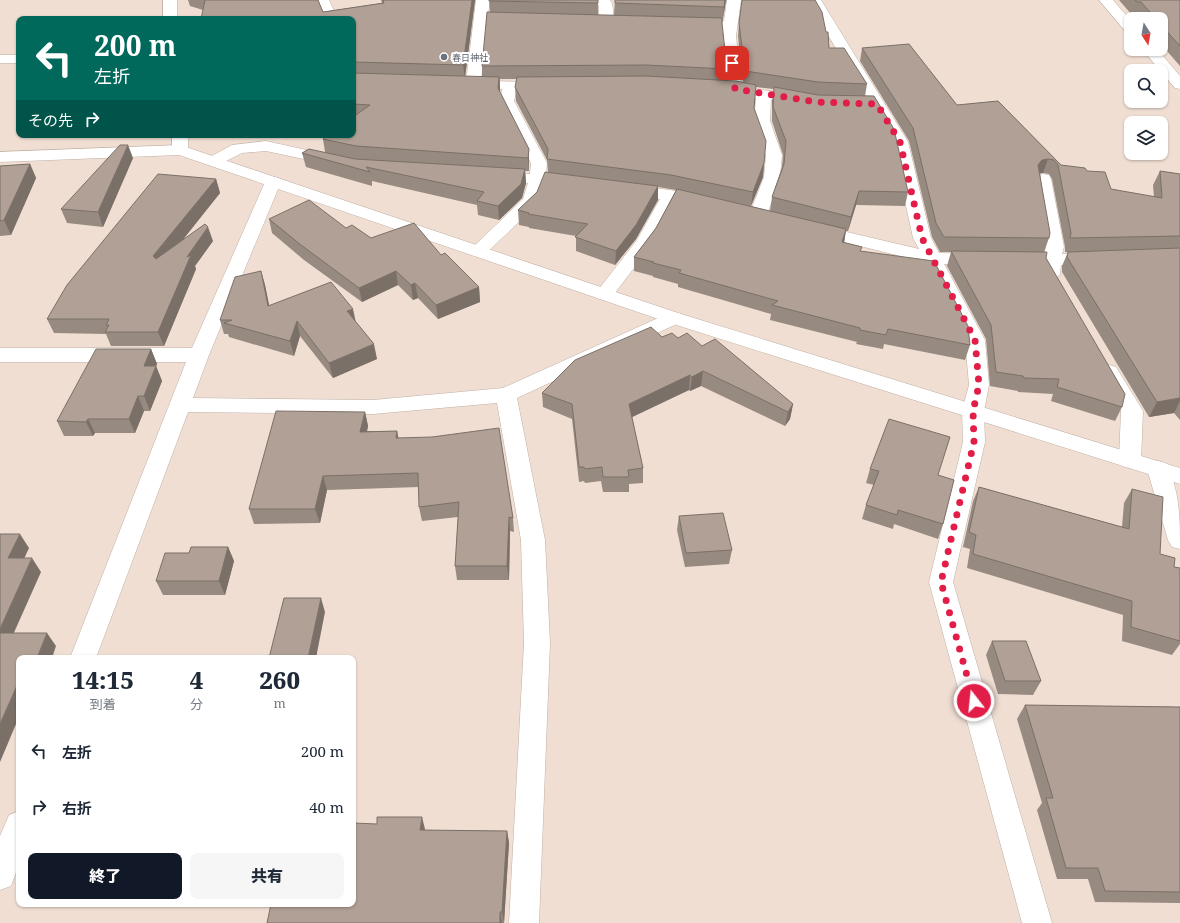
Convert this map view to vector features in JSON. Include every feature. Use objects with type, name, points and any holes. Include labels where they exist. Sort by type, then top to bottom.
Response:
[{"type":"street","points":[[170,0],[170,16]]},
{"type":"street","points":[[306,0],[324,2],[330,16]]},
{"type":"street","points":[[473,85],[483,0]]},
{"type":"street","points":[[603,0],[606,3],[606,21]]},
{"type":"street","points":[[734,0],[729,36],[735,89]]},
{"type":"street","points":[[814,0],[869,104],[900,142],[922,238],[975,340],[979,385],[973,411],[974,442],[941,582],[1037,923]]},
{"type":"street","points":[[1106,0],[1124,21]]},
{"type":"street","points":[[480,19],[528,20]]},
{"type":"street","points":[[590,21],[622,22]]},
{"type":"street","points":[[676,23],[730,25]]},
{"type":"street","points":[[1155,56],[1180,84]]},
{"type":"street","points":[[0,59],[16,59]]},
{"type":"street","points":[[458,84],[562,85]]},
{"type":"street","points":[[478,251],[531,201],[538,178],[539,163],[507,101],[510,85]]},
{"type":"street","points":[[712,88],[735,89],[816,102]]},
{"type":"street","points":[[758,215],[772,177],[774,155],[762,121],[764,94]]},
{"type":"street","points":[[214,161],[238,148],[270,140],[351,164]]},
{"type":"street","points":[[0,157],[180,143],[214,161],[273,182],[674,318],[1180,476]]},
{"type":"street","points":[[484,174],[538,178],[592,185]]},
{"type":"street","points":[[1043,179],[1055,247],[1051,272],[1062,292]]},
{"type":"street","points":[[84,655],[199,355],[273,182]]},
{"type":"street","points":[[616,188],[670,195],[714,205]]},
{"type":"street","points":[[604,294],[645,242],[670,195]]},
{"type":"street","points":[[801,226],[933,258],[1052,260],[1112,258]]},
{"type":"street","points":[[180,405],[373,407],[506,395],[674,318]]},
{"type":"street","points":[[0,355],[199,355]]},
{"type":"street","points":[[1101,358],[1132,411],[1130,460]]},
{"type":"street","points":[[506,395],[533,540],[536,635],[524,923]]},
{"type":"street","points":[[1158,469],[1180,540]]},
{"type":"street","points":[[0,875],[16,833]]},
{"type":"building","points":[[205,0],[318,0],[323,12],[384,3],[383,0],[472,0],[463,65],[356,62],[356,16],[202,16]]},
{"type":"building","points":[[598,0],[598,3],[489,1]]},
{"type":"building","points":[[615,0],[725,0],[724,7],[615,3]]},
{"type":"building","points":[[742,0],[815,0],[822,12],[826,32],[828,32],[829,48],[844,48],[867,84],[818,82],[745,71],[739,23]]},
{"type":"building","points":[[1135,0],[1180,0],[1180,46],[1168,33],[1168,12],[1150,12],[1141,2],[1137,2]]},
{"type":"building","points":[[487,12],[722,18],[727,69],[646,65],[482,66]]},
{"type":"building","points":[[909,44],[957,105],[998,101],[1061,165],[1085,168],[1087,171],[1105,172],[1111,189],[1162,198],[1160,171],[1180,174],[1180,236],[1070,238],[1071,233],[1058,165],[1054,160],[1048,159],[1042,160],[1038,165],[1050,233],[1049,238],[944,237],[936,223],[913,128],[862,48]]},
{"type":"building","points":[[356,73],[499,77],[498,88],[529,149],[528,158],[356,146],[323,139],[356,138],[356,115],[370,105],[356,104]]},
{"type":"building","points":[[646,76],[736,81],[756,85],[754,108],[766,141],[764,163],[753,192],[671,175],[547,159],[548,149],[515,87],[517,77]]},
{"type":"building","points":[[774,87],[818,95],[874,96],[894,129],[908,192],[859,191],[851,217],[772,197],[784,164],[786,141],[773,107]]},
{"type":"building","points":[[120,145],[128,145],[98,212],[61,209]]},
{"type":"building","points":[[309,149],[355,159],[525,169],[521,184],[498,206],[477,201],[484,192],[366,167],[370,172],[302,153]]},
{"type":"building","points":[[30,164],[4,220],[0,221],[0,166]]},
{"type":"building","points":[[545,172],[658,186],[636,225],[616,251],[575,237],[588,224],[528,214],[529,213],[518,210],[537,192]]},
{"type":"building","points":[[158,174],[216,179],[153,256],[156,259],[205,224],[208,227],[187,257],[191,255],[158,332],[105,332],[109,325],[106,325],[109,319],[47,319],[67,285]]},
{"type":"building","points":[[677,189],[846,229],[842,242],[862,247],[860,251],[934,261],[968,326],[970,345],[888,329],[886,335],[860,330],[860,328],[772,305],[778,301],[679,273],[681,270],[634,257],[656,228]]},
{"type":"building","points":[[309,200],[346,228],[352,225],[371,238],[414,223],[441,255],[445,253],[479,287],[436,305],[415,283],[411,285],[396,271],[359,288],[269,219]]},
{"type":"building","points":[[1180,248],[1180,398],[1157,402],[1067,257],[1068,252]]},
{"type":"building","points":[[951,251],[1047,252],[1046,258],[1125,394],[1122,407],[1057,387],[1059,379],[1024,378],[1023,376],[996,372],[991,325]]},
{"type":"building","points":[[261,271],[268,306],[331,282],[353,309],[347,311],[374,344],[329,363],[297,321],[290,341],[224,323],[232,320],[220,320],[235,277]]},
{"type":"building","points":[[651,327],[662,337],[672,333],[678,338],[687,333],[702,346],[715,339],[793,404],[788,412],[703,371],[692,377],[690,375],[629,404],[643,468],[628,470],[629,477],[603,477],[602,467],[585,469],[584,467],[579,467],[572,404],[542,393],[575,360]]},
{"type":"building","points":[[96,349],[151,349],[144,366],[156,366],[144,396],[138,396],[129,419],[88,419],[86,422],[57,421]]},
{"type":"building","points":[[276,411],[365,412],[360,432],[397,431],[396,438],[432,437],[499,428],[513,518],[509,517],[507,566],[455,566],[459,502],[419,507],[418,473],[323,476],[315,509],[249,509]]},
{"type":"building","points":[[889,419],[950,437],[938,475],[954,480],[943,524],[898,510],[897,515],[866,505],[879,471],[870,469]]},
{"type":"building","points":[[979,487],[1129,529],[1132,489],[1163,497],[1160,554],[1175,558],[1174,567],[1180,568],[1180,641],[1131,627],[1132,601],[973,554],[976,535],[969,532]]},
{"type":"building","points":[[723,513],[732,550],[686,553],[679,516]]},
{"type":"building","points":[[0,534],[20,534],[8,558],[32,558],[0,629]]},
{"type":"building","points":[[191,547],[228,547],[219,581],[156,581],[165,553],[189,553]]},
{"type":"building","points":[[284,598],[321,598],[309,655],[270,655]]},
{"type":"building","points":[[0,633],[47,633],[38,655],[16,655],[16,688],[0,724]]},
{"type":"building","points":[[992,641],[1026,641],[1041,681],[1005,681]]},
{"type":"building","points":[[1025,705],[1180,707],[1180,892],[1105,891],[1098,868],[1066,868],[1046,798],[1053,798]]},
{"type":"building","points":[[377,817],[422,817],[420,830],[507,831],[500,923],[267,923],[270,907],[356,907],[356,823],[377,824]]},
{"type":"place","name":"春日神社","points":[[444,57]]},
{"type":"route","points":[[732,63],[735,89],[816,102],[877,104],[900,142],[922,238],[949,287],[975,340],[979,385],[973,411],[974,442],[941,582],[974,701]]}]
